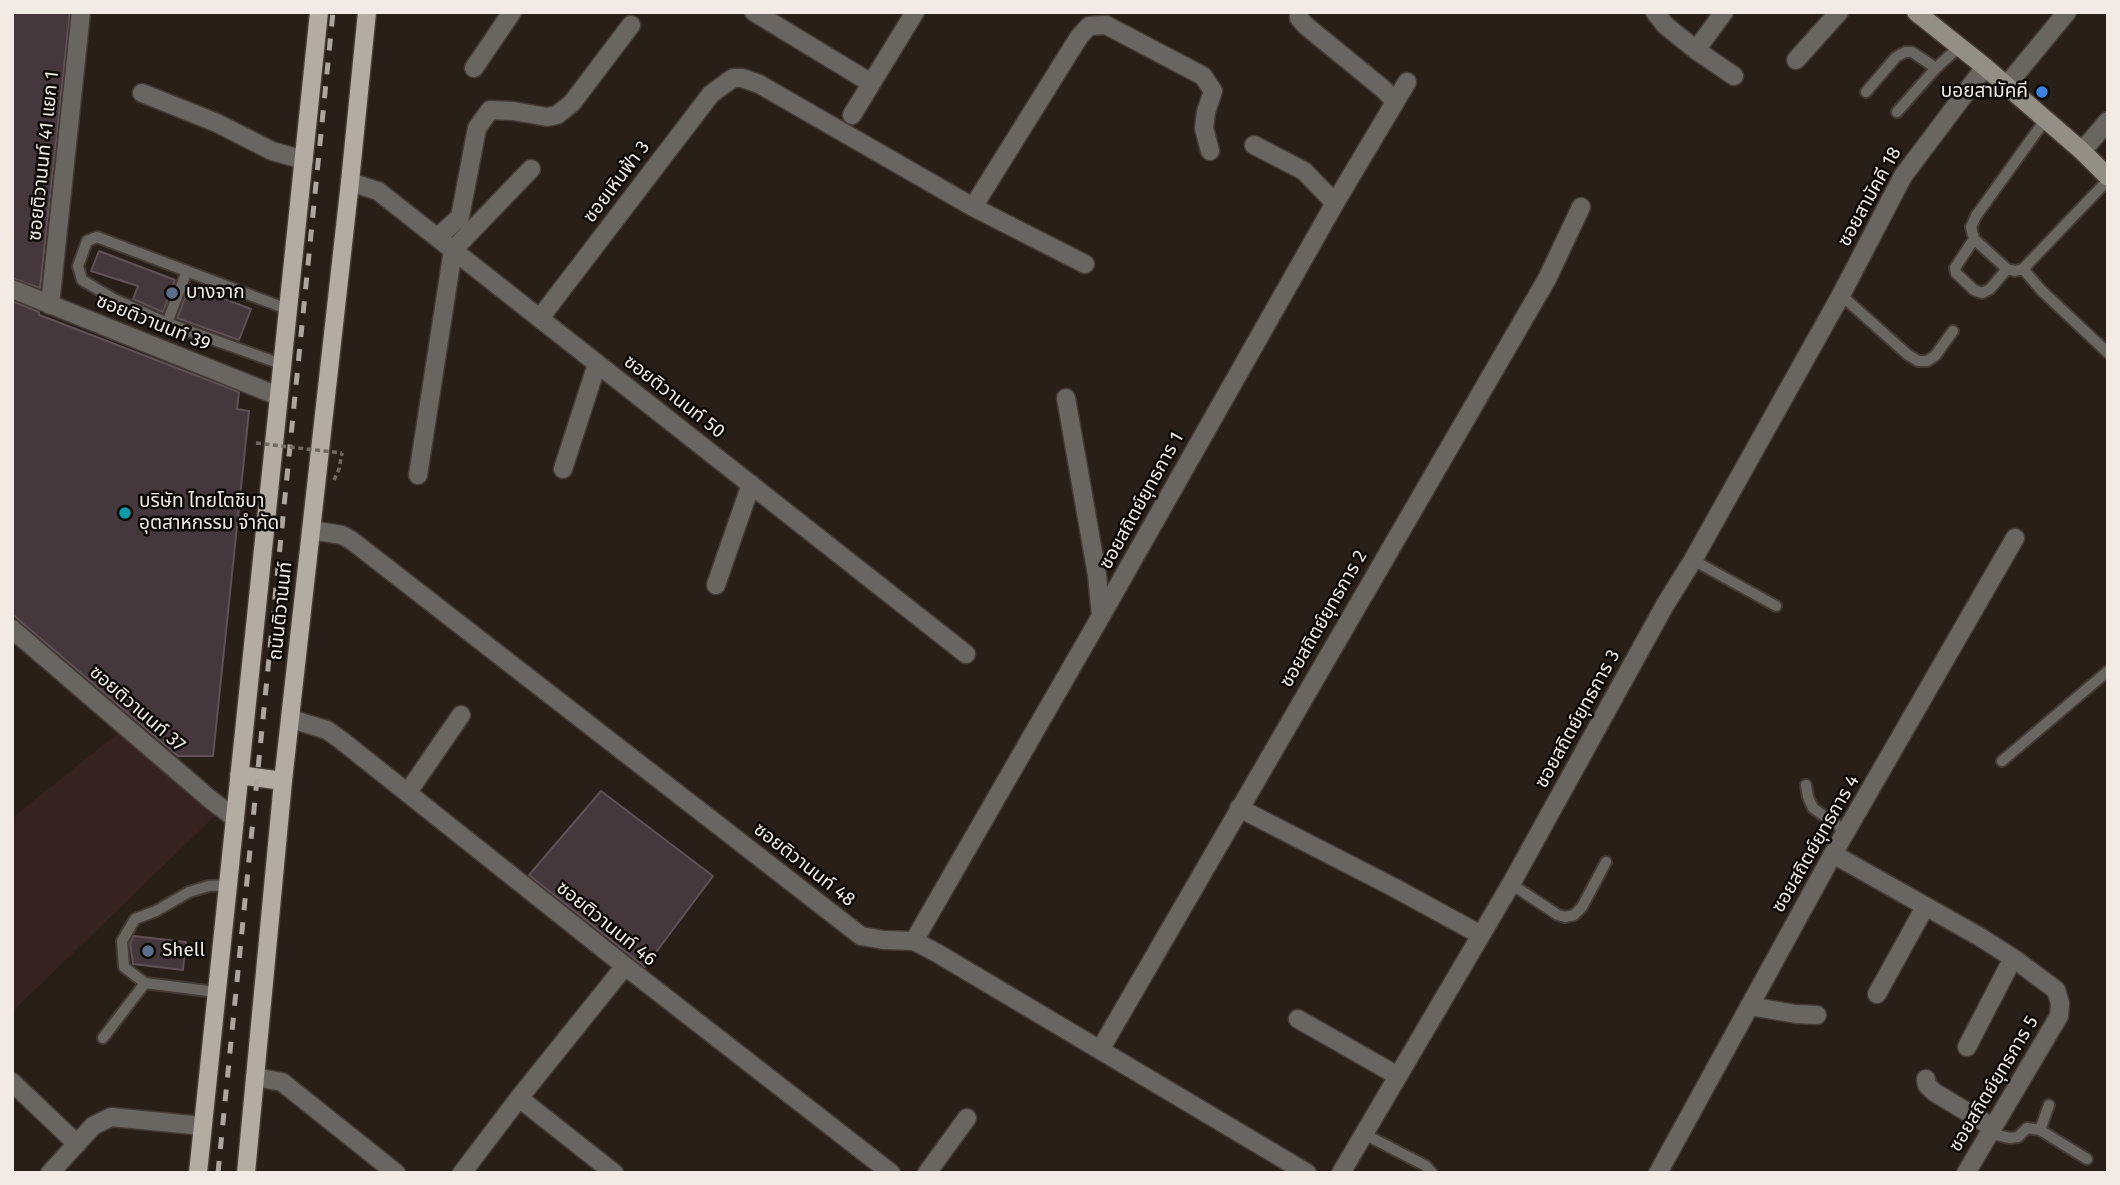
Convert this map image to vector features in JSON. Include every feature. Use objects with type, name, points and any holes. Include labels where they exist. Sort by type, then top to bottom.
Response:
[{"type":"main road","name":"ถนนติวานนท์","points":[[198,1173],[318,12]]},
{"type":"main road","name":"ถนนติวานนท์","points":[[246,1173],[283,781],[367,12]]},
{"type":"main road","points":[[1926,15],[2082,151],[2108,179]]},
{"type":"main road","points":[[239,775],[283,781]]},
{"type":"street","name":"ซอยติวานนท์ 41 แยก 1","points":[[50,304],[81,12]]},
{"type":"street","points":[[474,68],[512,12]]},
{"type":"street","points":[[754,12],[871,83]]},
{"type":"street","points":[[852,115],[915,12]]},
{"type":"street","points":[[1299,12],[1299,18],[1305,25],[1395,101]]},
{"type":"street","points":[[1655,12],[1696,50],[1734,76]]},
{"type":"street","points":[[1696,50],[1724,12]]},
{"type":"street","points":[[1796,60],[1839,12]]},
{"type":"street","points":[[2006,86],[2067,12]]},
{"type":"street","points":[[438,237],[460,217],[477,128],[490,110],[547,117],[557,115],[572,103],[631,25]]},
{"type":"street","points":[[1085,264],[973,207],[1079,37],[1090,26],[1106,25],[1203,76],[1213,91],[1206,112],[1205,128],[1210,151]]},
{"type":"street","name":"ซอยสามัคคี 18","points":[[1844,289],[1910,164],[1985,67]]},
{"type":"street","name":"ซอยเหินฟ้า 3","points":[[540,318],[711,94],[733,78],[759,84],[973,207]]},
{"type":"street","name":"ซอยสถิตย์ยุทธการ 1","points":[[914,941],[1335,203],[1407,82]]},
{"type":"street","points":[[142,93],[218,123],[272,150],[304,160]]},
{"type":"street","points":[[2082,151],[2108,121]]},
{"type":"street","points":[[1254,145],[1304,171],[1335,203]]},
{"type":"street","points":[[418,475],[453,250],[531,169]]},
{"type":"street","name":"ซอยติวานนท์ 50","points":[[350,183],[379,191],[966,654]]},
{"type":"street","name":"ซอยสถิตย์ยุทธการ 2","points":[[1100,1050],[1547,279],[1581,207]]},
{"type":"street","name":"ซอยติวานนท์ 39","points":[[12,289],[278,396]]},
{"type":"street","name":"ซอยสถิตย์ยุทธการ 3","points":[[1341,1173],[1511,884],[1844,289]]},
{"type":"street","points":[[563,469],[597,364]]},
{"type":"street","points":[[1066,398],[1097,575],[1101,616]]},
{"type":"street","points":[[716,585],[751,484]]},
{"type":"street","name":"ซอยติวานนท์ 48","points":[[311,530],[351,540],[861,936],[914,941],[1307,1173]]},
{"type":"street","name":"ซอยสถิตย์ยุทธการ 4","points":[[1658,1173],[1833,854],[2015,538]]},
{"type":"street","name":"ซอยติวานนท์ 37","points":[[12,629],[235,818]]},
{"type":"street","points":[[408,792],[461,715]]},
{"type":"street","name":"ซอยติวานนท์ 46","points":[[291,719],[327,730],[891,1173]]},
{"type":"street","points":[[1239,808],[1481,935]]},
{"type":"street","points":[[1833,854],[2013,958],[1967,1047]]},
{"type":"street","points":[[1877,994],[1925,907]]},
{"type":"street","name":"ซอยสถิตย์ยุทธการ 5","points":[[1966,1173],[2059,1016],[2060,1003],[2056,990],[2013,958]]},
{"type":"street","points":[[462,1173],[625,966]]},
{"type":"street","points":[[1749,1006],[1817,1015]]},
{"type":"street","points":[[1298,1019],[1398,1076]]},
{"type":"street","points":[[255,1077],[282,1082],[396,1173]]},
{"type":"street","points":[[1926,1079],[1927,1085],[1934,1092],[1990,1130]]},
{"type":"street","points":[[12,1082],[77,1144]]},
{"type":"street","points":[[519,1098],[614,1173]]},
{"type":"street","points":[[50,1173],[93,1126],[111,1117],[203,1126]]},
{"type":"street","points":[[927,1173],[967,1118]]},
{"type":"lane","points":[[1897,112],[1960,46]]},
{"type":"lane","points":[[1866,92],[1896,57],[1905,52],[1912,52],[1937,68]]},
{"type":"lane","points":[[2045,120],[1976,216],[1970,227],[1974,239],[2007,269],[2023,269],[2108,179]]},
{"type":"lane","points":[[281,363],[167,323],[114,299],[82,280],[78,266],[87,241],[97,237],[287,309]]},
{"type":"lane","points":[[1974,239],[1955,268],[1956,273],[1974,290],[1982,293],[1990,289],[2007,269]]},
{"type":"lane","points":[[2023,269],[2041,290],[2108,353]]},
{"type":"lane","points":[[167,323],[187,271]]},
{"type":"lane","points":[[1844,289],[1907,354],[1918,361],[1927,361],[1935,356],[1953,331]]},
{"type":"lane","points":[[1693,560],[1776,606]]},
{"type":"lane","points":[[2002,761],[2108,671]]},
{"type":"lane","points":[[1806,785],[1813,808],[1847,832]]},
{"type":"lane","points":[[1511,884],[1558,915],[1574,915],[1582,907],[1606,862]]},
{"type":"lane","points":[[216,992],[145,983],[124,967],[122,941],[135,919],[156,911],[189,892],[209,886],[228,885]]},
{"type":"lane","points":[[103,1038],[145,983]]},
{"type":"lane","points":[[2040,1129],[2049,1105]]},
{"type":"lane","points":[[1990,1130],[2010,1138],[2018,1137],[2027,1128],[2040,1129],[2087,1159]]},
{"type":"lane","points":[[1364,1134],[1426,1166],[1432,1173]]},
{"type":"path","points":[[256,443],[342,453]]},
{"type":"shaded area","points":[[119,732],[217,814],[12,1012],[12,818]]},
{"type":"building","points":[[12,12],[70,12],[40,288],[12,278]]},
{"type":"building","points":[[99,251],[175,280],[163,312],[133,299],[138,286],[91,271]]},
{"type":"building","points":[[190,286],[251,309],[239,340],[177,318]]},
{"type":"building","name":"บริษัท ไทยโตชิบา อุตสาหกรรม จำกัด","points":[[12,301],[39,312],[39,315],[239,392],[237,409],[249,411],[213,756],[178,756],[12,614]]},
{"type":"building","points":[[601,791],[713,876],[645,967],[529,875]]},
{"type":"building","name":"Shell","points":[[134,936],[186,942],[183,970],[133,964],[130,943]]},
{"type":"railway","points":[[218,1173],[333,12]]},
{"type":"place","name":"บอยสามัคคี","points":[[2042,92]]},
{"type":"place","name":"บางจาก","points":[[172,293]]},
{"type":"place","name":"บริษัท ไทยโตชิบา อุตสาหกรรม จำกัด","points":[[125,513]]},
{"type":"place","name":"Shell","points":[[148,951]]}]
